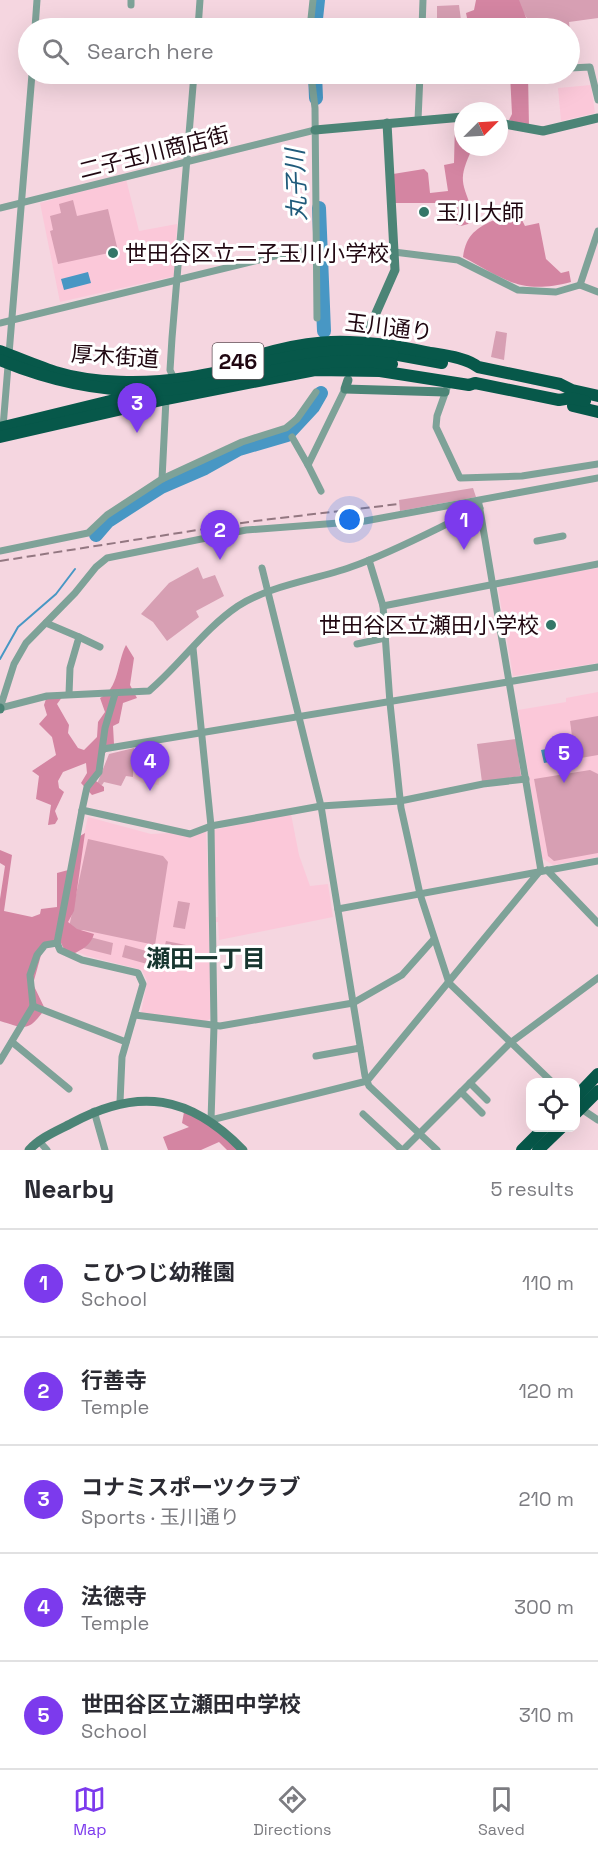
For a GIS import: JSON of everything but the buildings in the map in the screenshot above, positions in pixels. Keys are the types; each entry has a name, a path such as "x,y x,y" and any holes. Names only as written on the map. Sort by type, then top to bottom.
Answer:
{"highway":[{"name":"玉川通り","path":"1,431 177,385 274,348 332,340 381,342 473,363 478,368 560,384 572,390 598,396"},
{"name":"厚木街道","path":"0,351 58,373 139,382 186,378 309,352 356,350 470,379 475,383"},
{"name":"厚木街道","path":"0,360 55,380 108,390 143,391 202,385 300,364 331,360 392,359 470,369 478,368"},
{"name":"玉川通り","path":"1,431 331,369 380,371 448,387 475,383 559,400 571,398 598,404"},
{"name":"246","path":"560,384 573,382 598,387"},
{"name":"246","path":"559,400 598,412"},
{"path":"580,1101 598,1074"},
{"path":"580,1104 598,1091"},
{"path":"522,1150 540,1132"},
{"path":"538,1150 557,1132"}],"street":[{"path":"36,18 37,0"},
{"path":"199,18 200,0"},
{"path":"311,18 313,0"},
{"path":"422,18 423,0"},
{"path":"580,68 590,67 598,100"},
{"path":"1,431 31,84"},
{"path":"177,385 170,370 193,84"},
{"path":"312,84 319,130 317,318"},
{"path":"418,120 420,84"},
{"path":"319,130 454,118"},
{"path":"508,125 543,131 598,118"},
{"path":"369,329 395,274 387,123"},
{"name":"二子玉川商店街","path":"0,208 319,130"},
{"path":"580,285 598,231"},
{"path":"0,322 316,246"},
{"path":"394,252 458,260 518,290 556,292 580,285 598,292"},
{"path":"308,465 347,385 448,387 436,416 436,427 460,478 522,476 598,464"},
{"path":"0,551 88,533 107,515 162,479 242,441 286,428 297,419 315,392"},
{"path":"162,479 166,399"},
{"path":"292,437 321,491"},
{"path":"522,476 523,492"},
{"path":"0,708 14,664 26,643 107,558 246,530 353,523 479,504 523,492 598,478"},
{"path":"0,708 47,696 149,691 226,616 241,605 269,592 369,560 450,525 479,504"},
{"path":"479,504 542,871 598,923"},
{"path":"537,541 563,536"},
{"path":"369,560 383,606 400,801 420,894 449,983 547,1078"},
{"path":"383,606 598,564"},
{"path":"262,568 321,806 367,1081 369,1086 437,1150"},
{"path":"46,623 100,647"},
{"path":"69,694 70,668 79,637"},
{"path":"357,644 385,638"},
{"path":"193,648 211,825 214,1026 211,1120"},
{"path":"103,749 598,667"},
{"path":"115,694 99,772 87,787 57,943 60,950 82,960 138,973 143,984 122,1057 120,1102"},
{"path":"82,810 190,834 211,825 321,806 400,801 483,784 526,778"},
{"path":"338,909 598,861"},
{"path":"211,1120 367,1081 542,871"},
{"path":"135,1015 214,1026 353,1003 402,975 434,939"},
{"path":"0,1061 33,1006 30,975 40,949 57,943"},
{"path":"363,1114 402,1150 510,1043 598,978"},
{"path":"33,1006 126,1042"},
{"path":"12,1042 69,1089"},
{"path":"316,1056 360,1048"},
{"path":"470,1083 487,1100"},
{"path":"461,1092 482,1113"},
{"path":"29,1150 39,1141 94,1111 120,1102 147,1101 178,1106 211,1120 243,1150"},
{"path":"580,1108 598,1120"},
{"path":"94,1111 105,1150"},
{"path":"39,1141 47,1150"}],"shaded area":[{"path":"476,0 519,0 526,18 467,18 466,13 474,10"},
{"path":"516,0 598,0 598,18 580,20 580,18 527,18"},
{"path":"459,5 461,18 437,18 437,6"},
{"path":"510,84 528,84 529,127 509,120 512,114"},
{"path":"591,85 595,113 561,121 558,88"},
{"path":"454,156 469,156 463,174 464,188 474,215 468,224 461,226 450,222 448,203 394,203 393,174 424,169 428,173 430,193 448,191 444,165 454,163"},
{"name":"世田谷区立二子玉川小学校","path":"126,179 139,231 177,224 175,276 60,302 40,203"},
{"path":"73,200 77,216 108,209 118,251 58,264 50,231 53,230 50,216 61,213 59,204"},
{"path":"514,216 520,216 525,226 539,223 546,259 561,273 569,271 571,282 554,286 526,286 503,278 463,257 464,249 473,233 496,219 512,222"},
{"path":"496,331 507,333 504,360 491,357"},
{"path":"473,488 476,497 400,511 399,500"},
{"path":"198,567 203,579 215,575 224,596 196,611 199,617 167,641 153,622 141,614 169,583"},
{"name":"世田谷区立瀬田小学校","path":"598,568 598,663 513,676 498,588 501,583"},
{"path":"126,645 134,658 130,685 137,698 123,703 119,723 113,726 114,744 105,753 96,781 104,787 104,791 92,795 81,783 87,773 86,763 63,772 58,781 59,788 64,792 55,811 58,819 55,824 48,825 51,805 36,799 39,776 32,771 56,755 52,737 39,724 47,715 44,705 46,699 63,696 57,704 69,725 68,733 78,748 84,750 97,737 98,722 105,712 100,698 106,694 114,682"},
{"path":"598,692 598,857 553,865 542,858 518,710 566,702 566,698"},
{"path":"598,716 598,755 575,759 570,721"},
{"path":"516,739 521,776 482,782 477,744"},
{"path":"158,744 159,785 143,783 133,778 134,748"},
{"path":"134,748 133,777 126,776 121,786 104,782 102,785 97,784 109,754"},
{"path":"590,770 598,774 598,853 554,861 548,856 534,779"},
{"path":"291,814 299,855 310,886 328,884 333,917 219,940 218,922 210,923 210,1019 204,1022 141,1013 147,981 142,970 87,956 61,945 60,935 88,817 151,834 206,831 210,918 218,917 213,830"},
{"path":"85,833 74,911 68,922 77,929 94,934 93,938 86,946 73,954 64,949 61,943 50,942 41,955 33,984 45,1009 34,1022 26,1027 0,1021 0,899 5,866 0,863 0,850 12,855 4,911 32,917 40,914 41,909 57,907 57,873 72,869 80,836"},
{"path":"88,839 163,856 168,862 155,945 83,930 72,931 69,927"},
{"path":"178,901 190,903 185,929 173,927"},
{"path":"82,935 113,943 111,955 79,947"},
{"path":"166,941 191,946 189,958 163,953"},
{"path":"125,945 150,952 147,964 122,957"},
{"path":"184,1112 213,1128 239,1150 227,1150 219,1142 201,1150 168,1150 163,1137 189,1127 182,1123"}],"water":[{"path":"88,272 91,283 64,290 61,279"},
{"path":"568,745 570,758 544,763 541,750"}],"waterway":[{"name":"丸子川","path":"316,18 318,0"},
{"name":"丸子川","path":"315,84 316,98"},
{"name":"丸子川","path":"319,208 324,331"},
{"path":"96,535 108,521 161,487 205,468 239,449 287,435 313,407 321,393"},
{"name":"丸子川","path":"0,659 18,627 56,594 75,569"}],"railway":[{"path":"0,561 255,521 399,504"}],"place":[{"name":"玉川大師","path":"424,212"},
{"name":"世田谷区立二子玉川小学校","path":"113,253"},
{"name":"コナミスポーツクラブ","path":"137,433"},
{"name":"こひつじ幼稚園","path":"464,550"},
{"name":"行善寺","path":"220,560"},
{"name":"世田谷区立瀬田小学校","path":"551,625"},
{"name":"世田谷区立瀬田中学校","path":"564,783"},
{"name":"法徳寺","path":"150,791"}],"district":[{"name":"瀬田一丁目","path":"206,958"}]}
